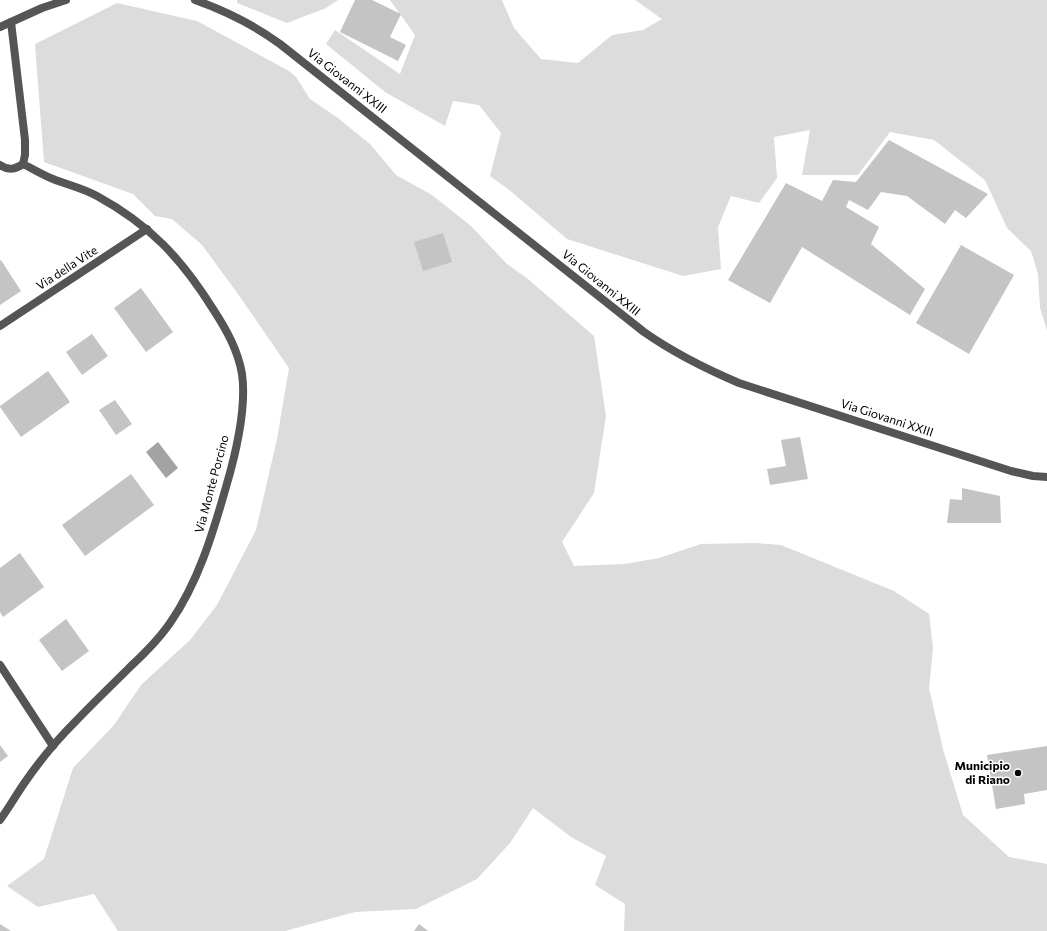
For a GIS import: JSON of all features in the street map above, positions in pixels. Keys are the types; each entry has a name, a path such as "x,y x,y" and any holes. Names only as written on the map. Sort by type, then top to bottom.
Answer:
{"street":[{"path":"0,26 42,8 66,0"},
{"name":"Via Giovanni XXIII","path":"195,0 222,10 247,23 280,44 644,332 677,353 739,383 1011,471 1033,476 1047,477"},
{"path":"0,165 8,169 16,168 23,164 24,155 25,140 11,22"},
{"name":"Via Monte Porcino","path":"0,820 23,784 53,746 154,643 171,622 191,586 207,548 223,499 237,445 242,409 243,386 239,362 224,326 195,281 174,256 147,229 113,205 94,194 51,178 23,164"},
{"name":"Via della Vite","path":"0,326 147,229"},
{"path":"0,665 53,746"}],"shaded area":[{"path":"237,0 338,0 326,8 287,23 237,3"},
{"path":"390,0 502,0 514,28 541,59 578,63 612,35 643,30 662,19 635,0 1047,0 1047,330 1040,308 1038,274 1031,251 1007,228 985,180 934,140 890,132 858,175 802,175 810,130 774,137 777,178 759,203 731,196 718,227 721,269 683,276 567,239 508,189 490,176 501,133 479,105 453,101 445,126 385,92 326,44 335,30 400,74 415,35"},
{"path":"117,3 197,21 289,71 296,77 310,99 338,118 371,145 396,175 432,195 471,226 507,264 528,279 594,336 606,416 594,493 562,542 574,566 624,564 659,558 701,544 756,543 781,545 894,591 929,614 933,648 929,688 943,749 963,815 1009,857 1047,864 1047,931 624,931 625,904 595,885 606,856 571,837 533,808 510,843 477,879 416,909 355,912 285,931 118,931 94,894 38,907 7,886 44,859 73,768 114,725 141,685 190,640 217,605 256,530 277,439 289,368 202,245 172,219 155,216 133,194 44,162 35,44"},
{"path":"158,442 178,468 166,478 146,452"}],"building":[{"path":"355,0 372,0 401,14 390,37 406,45 398,61 340,32"},
{"path":"889,140 988,194 966,218 955,210 945,224 907,196 881,192 868,210 849,200 846,207 879,227 871,244 925,289 910,315 802,247 770,303 728,280 786,183 822,201 833,180 856,182"},
{"path":"443,233 452,262 423,271 414,242"},
{"path":"961,245 1014,275 969,354 916,323"},
{"path":"1,260 21,291 0,305 0,261"},
{"path":"141,288 173,332 146,352 114,308"},
{"path":"92,334 108,356 82,375 66,352"},
{"path":"48,371 70,402 21,437 0,406"},
{"path":"115,400 132,424 116,435 99,410"},
{"path":"800,437 808,479 770,485 767,469 786,466 781,440"},
{"path":"131,474 154,505 85,556 62,525"},
{"path":"962,488 1000,496 1001,523 947,523 950,499 962,500"},
{"path":"20,553 44,587 3,617 0,612 0,568"},
{"path":"66,619 89,651 62,671 39,640"},
{"path":"0,745 8,756 0,762"},
{"name":"Municipio di Riano","path":"1047,746 1047,790 1024,794 1025,804 996,809 987,755"},
{"path":"0,924 11,931 0,931"},
{"path":"419,924 428,931 414,931"}],"place":[{"name":"Municipio di Riano","path":"1018,773"}]}
